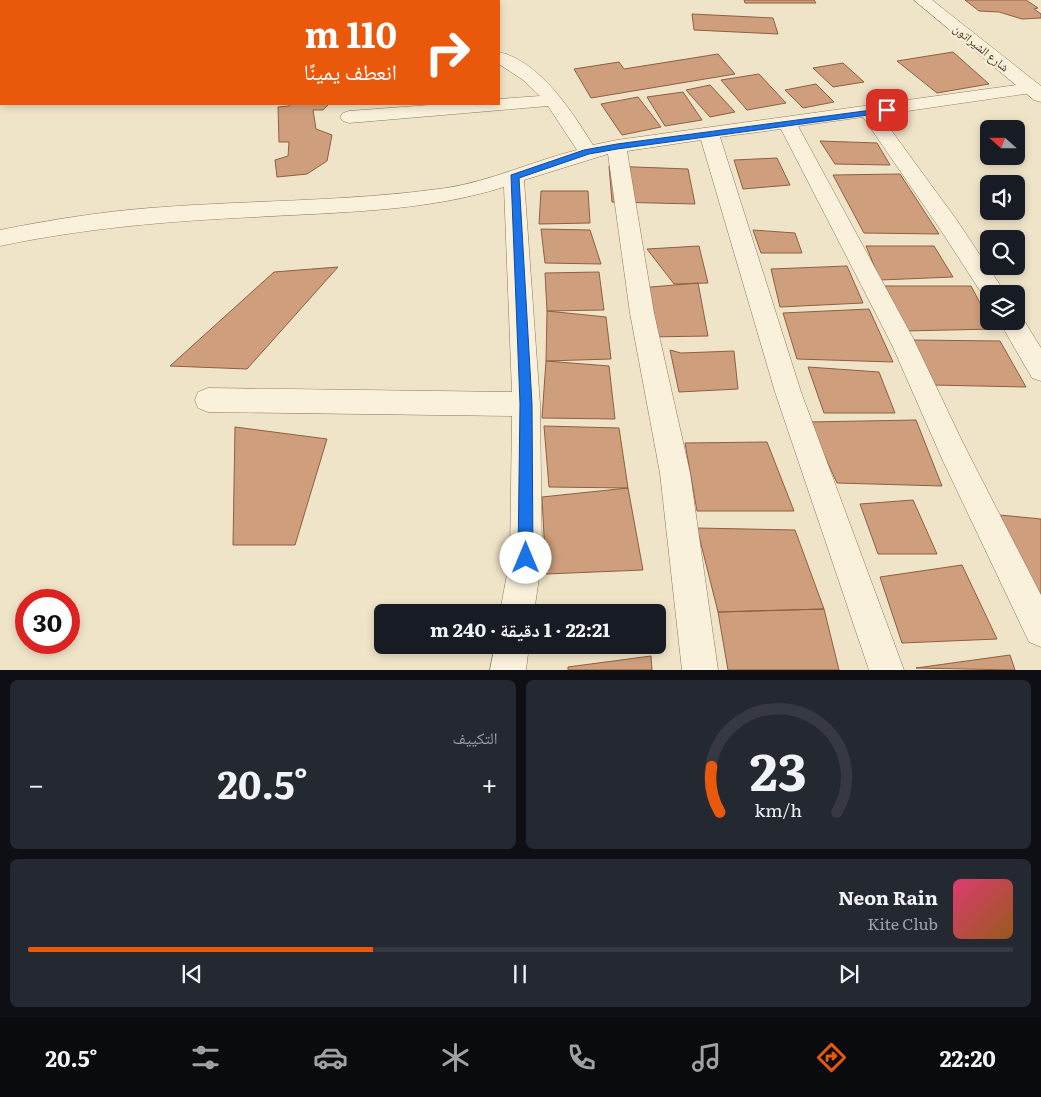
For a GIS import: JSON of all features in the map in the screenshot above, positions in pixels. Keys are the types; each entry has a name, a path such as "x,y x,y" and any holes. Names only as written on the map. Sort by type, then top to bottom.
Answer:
{"street":[{"name":"شارع الشيراتون","path":"922,0 1036,92"},
{"path":"500,58 523,70 554,100 588,152"},
{"path":"0,238 43,228 122,218 405,200 467,190 514,177 588,152 617,146 1036,92"},
{"path":"500,104 554,100"},
{"path":"349,117 494,105"},
{"path":"869,113 948,224 988,285"},
{"path":"788,124 904,346 953,452 1041,630"},
{"path":"709,134 788,392 887,670"},
{"path":"617,146 642,313 674,473 700,670"},
{"path":"514,177 526,404 526,558 518,604"},
{"path":"1016,330 1041,370"},
{"path":"208,400 526,404"},
{"path":"508,670 511,654"}],"building":[{"path":"744,0 814,0 816,3 745,3"},
{"path":"965,0 1026,0 1038,8 1034,9 1041,14 1041,18 1022,19 999,12 979,11"},
{"path":"692,14 773,18 778,34 694,30"},
{"path":"953,52 989,84 937,93 897,61"},
{"path":"718,54 735,74 591,98 574,69 619,62 624,69"},
{"path":"843,63 864,82 833,87 813,68"},
{"path":"759,74 786,103 747,110 721,80"},
{"path":"816,84 834,102 803,108 785,90"},
{"path":"710,85 735,112 710,117 686,90"},
{"path":"683,92 702,120 665,126 647,97"},
{"path":"638,97 661,127 622,135 601,104"},
{"path":"328,105 323,110 313,110 316,129 332,135 327,161 307,174 277,177 275,160 288,156 289,142 279,142 278,107"},
{"path":"820,141 877,143 890,165 835,164"},
{"path":"777,158 790,185 743,189 734,160"},
{"path":"609,166 688,169 695,204 612,202"},
{"path":"900,174 939,234 864,233 833,175"},
{"path":"541,191 588,191 590,223 539,224"},
{"path":"541,229 590,230 601,264 545,263"},
{"path":"753,230 795,233 802,253 761,253"},
{"path":"699,246 708,283 674,284 647,249"},
{"path":"866,246 934,246 953,277 880,280"},
{"path":"847,266 863,303 780,307 771,269"},
{"path":"338,267 247,369 170,366 274,272"},
{"path":"599,272 604,310 547,311 545,273"},
{"path":"698,283 708,336 647,337 639,288"},
{"path":"883,286 971,286 980,303 980,329 904,331"},
{"path":"869,309 893,362 797,359 783,313"},
{"path":"547,311 606,317 611,359 546,361"},
{"path":"911,340 1000,341 1026,387 931,385"},
{"path":"670,350 681,353 734,351 738,389 679,392"},
{"path":"546,361 609,366 615,419 542,418"},
{"path":"808,367 879,372 895,413 824,413"},
{"path":"916,420 942,486 837,483 809,422"},
{"path":"544,426 619,428 628,488 549,487"},
{"path":"235,427 327,439 295,545 233,545"},
{"path":"767,442 794,511 697,511 685,443"},
{"path":"628,488 643,570 546,574 542,497"},
{"path":"913,500 937,554 878,554 860,504"},
{"path":"1000,515 1041,519 1041,603"},
{"path":"697,528 795,530 824,609 718,612"},
{"path":"962,565 997,639 902,643 880,577"},
{"path":"824,609 839,670 728,670 718,612"},
{"path":"1010,655 1015,670 916,668"},
{"path":"651,656 652,670 568,670 568,667"}],"route":[{"path":"526,558 526,404 514,177 588,152 617,146 887,110"}]}
